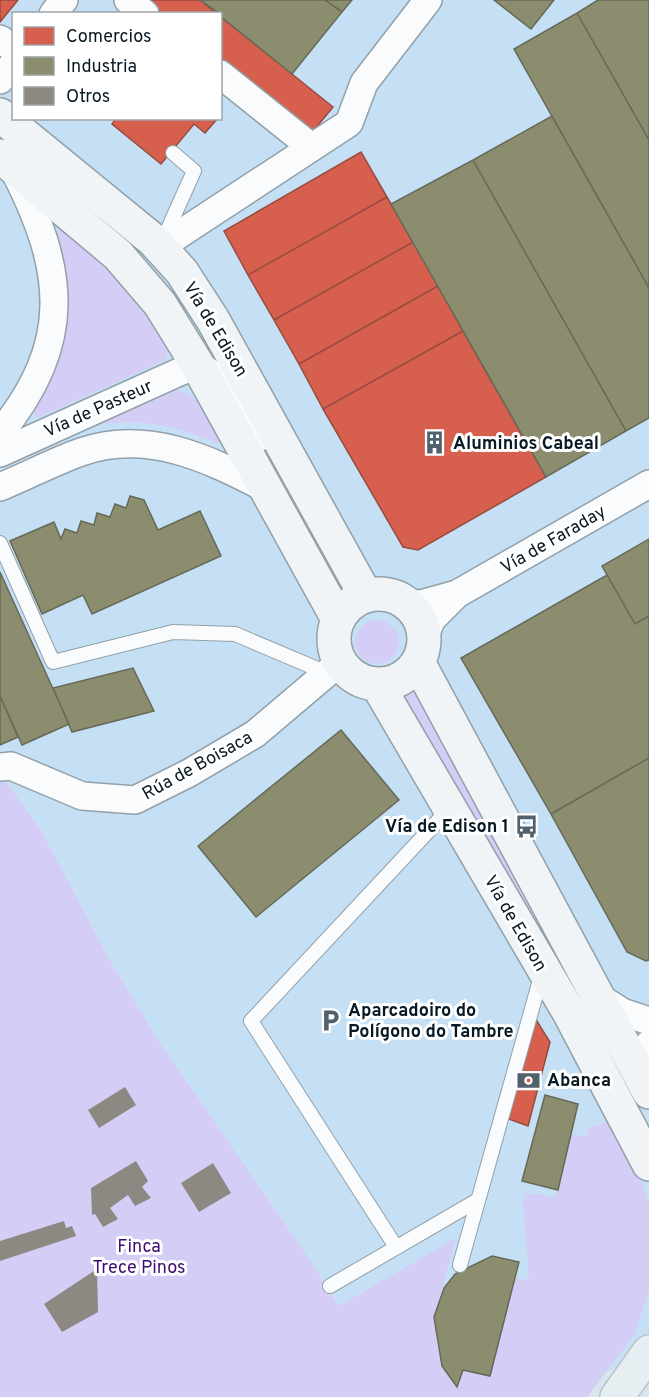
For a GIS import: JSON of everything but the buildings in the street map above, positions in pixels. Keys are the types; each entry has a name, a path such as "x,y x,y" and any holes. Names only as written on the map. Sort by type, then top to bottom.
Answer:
{"main road":[{"name":"Vía de Edison","path":"0,115 160,247 182,272 208,310 366,596"},
{"name":"Vía de Edison","path":"6,161 118,255 160,304 197,364 339,619"},
{"path":"380,594 405,603 421,624 421,650 400,679 377,684 362,681 333,667 334,641 339,619 355,601 366,596 380,594"},
{"name":"Vía de Edison","path":"421,650 649,1091"},
{"name":"Vía de Edison","path":"377,684 570,1014 649,1164"},
{"path":"617,1397 649,1352"}],"street":[{"path":"55,12 64,0"},
{"path":"128,0 143,12"},
{"path":"160,247 310,146 349,123 364,83 428,0"},
{"path":"0,80 12,65"},
{"path":"222,76 310,146"},
{"name":"Vía de Pasteur","path":"0,433 30,393 41,368 53,320 54,288 45,240 35,212 6,161"},
{"path":"197,364 216,375 242,406 320,539 349,562"},
{"name":"Vía de Pasteur","path":"0,453 197,364"},
{"name":"Vía de Pasteur","path":"0,487 82,451 125,443 156,444 191,453 265,488"},
{"name":"Vía de Faraday","path":"405,603 421,604 457,594 649,484"},
{"name":"Vía de Faraday","path":"421,650 432,619 457,594"},
{"name":"Rúa de Boisaca","path":"0,767 11,766 82,796 135,800 189,773 255,734 333,667"},
{"path":"600,998 622,1012 649,1021"},
{"path":"649,1044 646,1053 649,1091"}],"lane":[{"path":"160,247 194,171 173,153"},
{"path":"0,543 53,662 172,632 235,634 333,667"},
{"path":"396,1247 251,1021 449,809"},
{"path":"460,1265 543,969"},
{"path":"330,1286 478,1200"}],"shaded area":[{"path":"0,0 649,0 649,1350 560,1397 397,1397 310,1260 158,1040 109,959 41,830 0,773"}],"green space":[{"path":"59,228 76,239 107,266 170,344 166,360 36,418 31,408 66,294 63,262 56,231"},
{"path":"176,391 185,393 199,402 223,439 217,444 186,432 146,423 99,424"},
{"path":"377,620 393,626 399,642 393,658 377,664 361,658 355,642 361,626"},
{"path":"415,688 573,975 563,979 403,695"},
{"name":"Finca Trece Pinos","path":"0,773 41,830 109,959 158,1040 310,1260 339,1306 456,1238 440,1296 436,1332 438,1349 445,1368 457,1387 463,1370 490,1376 516,1277 529,1281 523,1203 526,1193 556,1197 571,1134 586,1137 589,1128 609,1121 637,1169 649,1204 649,1289 635,1334 587,1397 0,1397"}],"place":[{"name":"Aluminios Cabeal","path":"435,443"},
{"name":"Vía de Edison 1","path":"527,826"},
{"name":"Aparcadoiro do Polígono do Tambre","path":"330,1020"},
{"name":"Abanca","path":"529,1080"}]}
